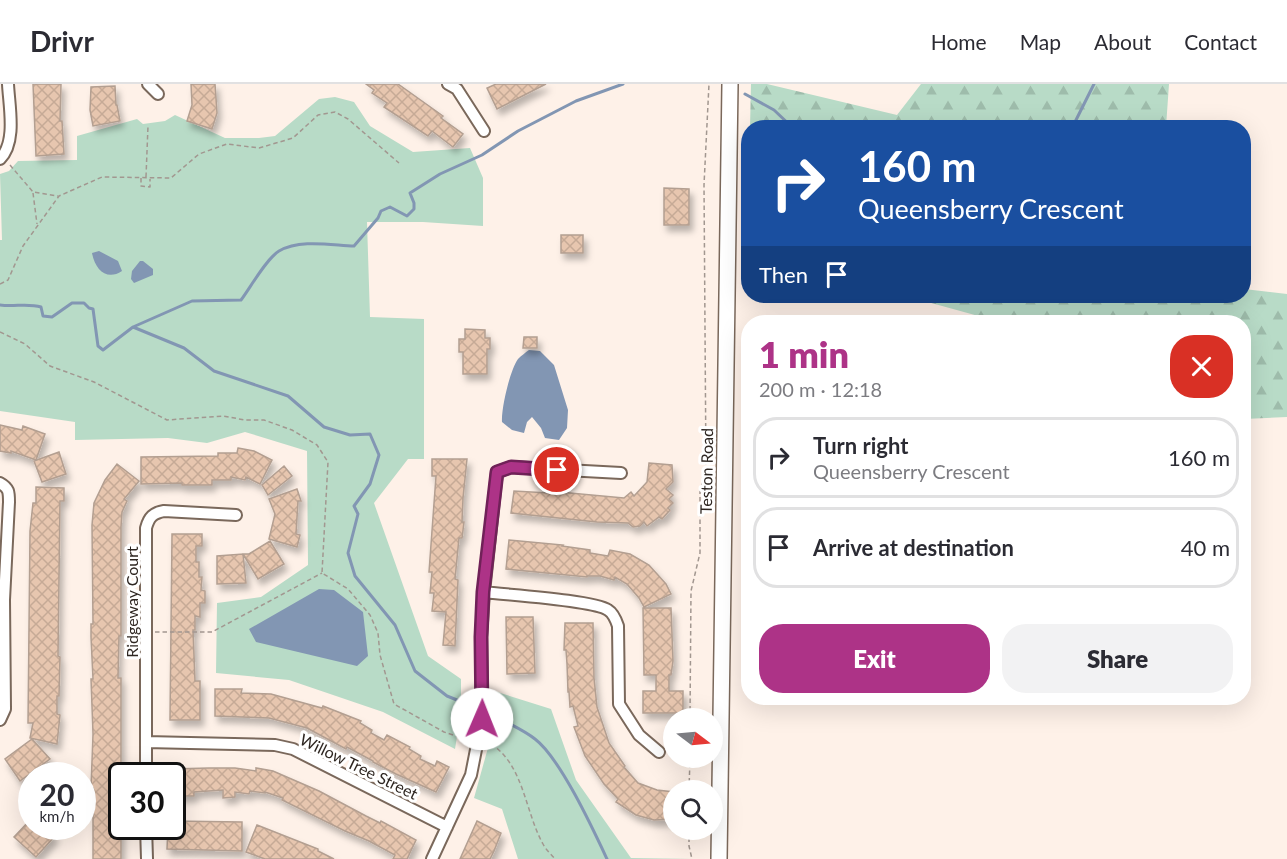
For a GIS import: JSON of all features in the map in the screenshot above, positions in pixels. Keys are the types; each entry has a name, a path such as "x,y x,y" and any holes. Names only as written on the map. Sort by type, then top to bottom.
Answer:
{"main road":[{"name":"Teston Road","path":"719,859 730,84"}],"street":[{"path":"5,162 9,135 8,84"},
{"path":"148,84 158,94"},
{"path":"456,86 484,131"},
{"path":"432,859 471,775 482,719 483,592 497,472 511,467 621,472"},
{"path":"0,483 6,486 9,492 4,600 5,709 0,720"},
{"name":"Ridgeway Court","path":"146,762 145,632 148,519 155,513 164,511 236,515"},
{"path":"483,592 591,604 608,610 614,616 618,626 619,705 639,735 659,752"},
{"name":"Willow Tree Street","path":"146,742 275,745 293,749 447,827"},
{"path":"146,840 147,859"}],"path":[{"path":"690,708 692,591 700,553 700,491 706,472 704,185 709,84"},
{"path":"0,284 8,280 23,246 59,196 102,177 171,178 199,154 227,144 259,148 293,138 318,115 335,112 348,119 399,163"},
{"path":"146,178 148,126"},
{"path":"5,162 33,192 38,226"},
{"path":"141,178 141,186 150,187 150,178"},
{"path":"33,192 59,196"},
{"path":"0,332 24,344 50,366 94,382 167,420 223,416 245,420 264,420 292,429 317,444 328,462 322,573"},
{"path":"145,632 212,632 322,573"},
{"path":"322,573 348,589 370,615 378,633 380,655 394,704 444,732 465,739"},
{"path":"491,744 501,750 516,774 543,845 555,859"},
{"path":"688,840 692,859"}],"green space":[{"path":"751,84 767,84 897,115 921,84 1169,84 1166,120 750,120"},
{"path":"335,97 354,102 370,126 413,152 470,148 483,178 483,226 423,222 367,222 370,317 424,319 424,459 408,459 374,503 428,656 461,679 461,712 455,749 383,712 289,680 216,673 217,603 261,597 308,565 307,451 245,432 207,443 168,438 75,440 75,422 0,411 0,240 2,240 0,174 9,171 18,161 77,160 77,136 137,119 143,124 165,121 175,115 225,138 275,136 319,99"},
{"path":"1251,290 1287,294 1287,417 1251,419 1251,315 975,315 931,303 1251,303"},
{"path":"494,691 551,709 576,780 631,858 694,859 518,859 502,809 474,798 491,737"}],"water":[{"path":"99,251 118,261 122,271 111,275 102,272 92,253"},
{"path":"140,261 153,269 153,275 134,283 131,279 132,271"},
{"path":"529,350 540,351 554,365 568,410 567,428 559,440 545,438 541,428 532,417 527,422 524,433 512,430 502,422 512,372 518,359"},
{"path":"319,589 334,590 363,612 368,656 357,666 256,642 249,629"}],"building":[{"path":"33,84 61,84 60,121 62,121 64,154 36,156"},
{"path":"191,84 215,84 217,113 212,129 187,121 192,105"},
{"path":"366,84 398,84 443,116 441,118 463,134 453,147 432,131 428,136 384,107 387,103 372,93 374,90"},
{"path":"496,84 546,84 497,109 487,88"},
{"path":"115,86 120,121 93,126 90,110 91,87"},
{"path":"664,188 689,189 689,225 664,225"},
{"path":"561,235 583,235 583,253 561,253"},
{"path":"465,329 485,330 485,338 490,338 490,349 487,349 487,374 463,374 463,352 459,352 459,339 465,339"},
{"path":"524,337 537,337 537,348 523,348"},
{"path":"0,425 22,430 23,426 45,434 36,460 11,451 11,453 0,451"},
{"path":"238,448 254,451 272,460 260,484 246,477 245,480 231,477 231,480 212,480 212,485 141,484 141,457 218,456 218,453 237,453"},
{"path":"59,452 66,474 42,482 34,461"},
{"path":"432,459 467,459 463,498 462,522 464,522 462,538 459,538 455,579 458,580 455,646 443,645 446,612 432,611 434,593 430,593 432,572 429,572 436,476 432,476"},
{"path":"649,463 672,465 673,482 666,489 673,495 669,499 673,503 662,519 659,517 647,526 644,522 640,526 633,527 628,523 511,513 514,491 549,493 549,491 624,498 631,492 634,496 647,482"},
{"path":"117,464 139,481 124,499 127,501 122,512 121,636 119,636 118,678 121,678 121,762 108,762 108,840 121,840 121,859 93,859 93,840 96,840 96,762 92,762 92,525 94,503 105,480"},
{"path":"284,466 292,476 268,495 262,485"},
{"path":"36,487 64,488 64,501 60,501 58,656 60,657 57,714 60,715 57,744 30,738 33,723 28,723 30,531 33,503 36,503"},
{"path":"297,489 301,501 298,501 296,534 300,535 297,547 269,539 275,514 269,499"},
{"path":"172,534 202,534 202,546 196,546 196,562 199,562 199,577 202,577 201,590 205,591 205,603 200,603 200,617 195,616 195,630 193,630 195,681 200,681 200,720 170,720"},
{"path":"509,540 563,545 608,556 610,550 630,554 649,565 666,584 671,594 644,607 627,584 615,577 614,580 600,576 587,577 506,569"},
{"path":"270,541 284,564 258,579 243,554 249,554"},
{"path":"243,554 246,583 217,584 217,556"},
{"path":"643,608 671,608 673,661 671,675 669,675 669,691 683,691 683,708 663,708 663,713 643,713 643,691 656,691 656,675 644,675"},
{"path":"506,617 533,617 535,673 507,674"},
{"path":"565,623 593,623 597,707 609,743 624,767 638,783 663,791 663,820 654,820 636,815 616,802 618,799 604,784 585,756 574,727 578,726 573,706 570,707 566,650 564,650"},
{"path":"215,689 242,689 241,693 271,694 322,708 323,706 361,721 360,723 372,730 371,733 384,740 387,735 410,747 409,749 421,756 420,759 435,766 437,761 449,767 436,792 307,728 269,718 215,716"},
{"path":"32,739 50,759 46,762 18,762 18,778 5,759"},
{"path":"235,768 256,771 256,768 273,771 319,791 416,840 407,859 393,859 395,855 369,841 282,800 283,798 265,792 250,791 249,794 235,792 235,797 223,798 223,790 194,792 194,796 186,796 186,769"},
{"path":"186,821 242,822 242,851 167,849 167,840 186,840"},
{"path":"477,821 501,833 494,851 490,859 460,859"},
{"path":"257,825 318,849 334,859 265,859 246,852"},
{"path":"18,833 18,840 51,840 36,857 14,837"}],"waterway":[{"path":"0,305 41,307 43,316 52,317 72,303 84,303 93,309 98,346 103,350 133,327 192,301 241,300 269,260 287,247 315,244 354,246 378,218 381,211 390,207 407,216 414,209 410,193 440,174 482,155 518,131 576,101 623,84"},
{"path":"1076,120 1094,84"},
{"path":"745,94 774,110 785,120"},
{"path":"133,327 184,348 214,371 288,396 324,427 350,435 370,434 379,455 370,484 354,506 358,514 348,553 355,576 395,625 415,671 447,696 462,702"},
{"path":"499,718 522,730 545,748 565,777 607,859"}],"route":[{"path":"482,719 483,592 497,472 511,467 557,470"}]}
